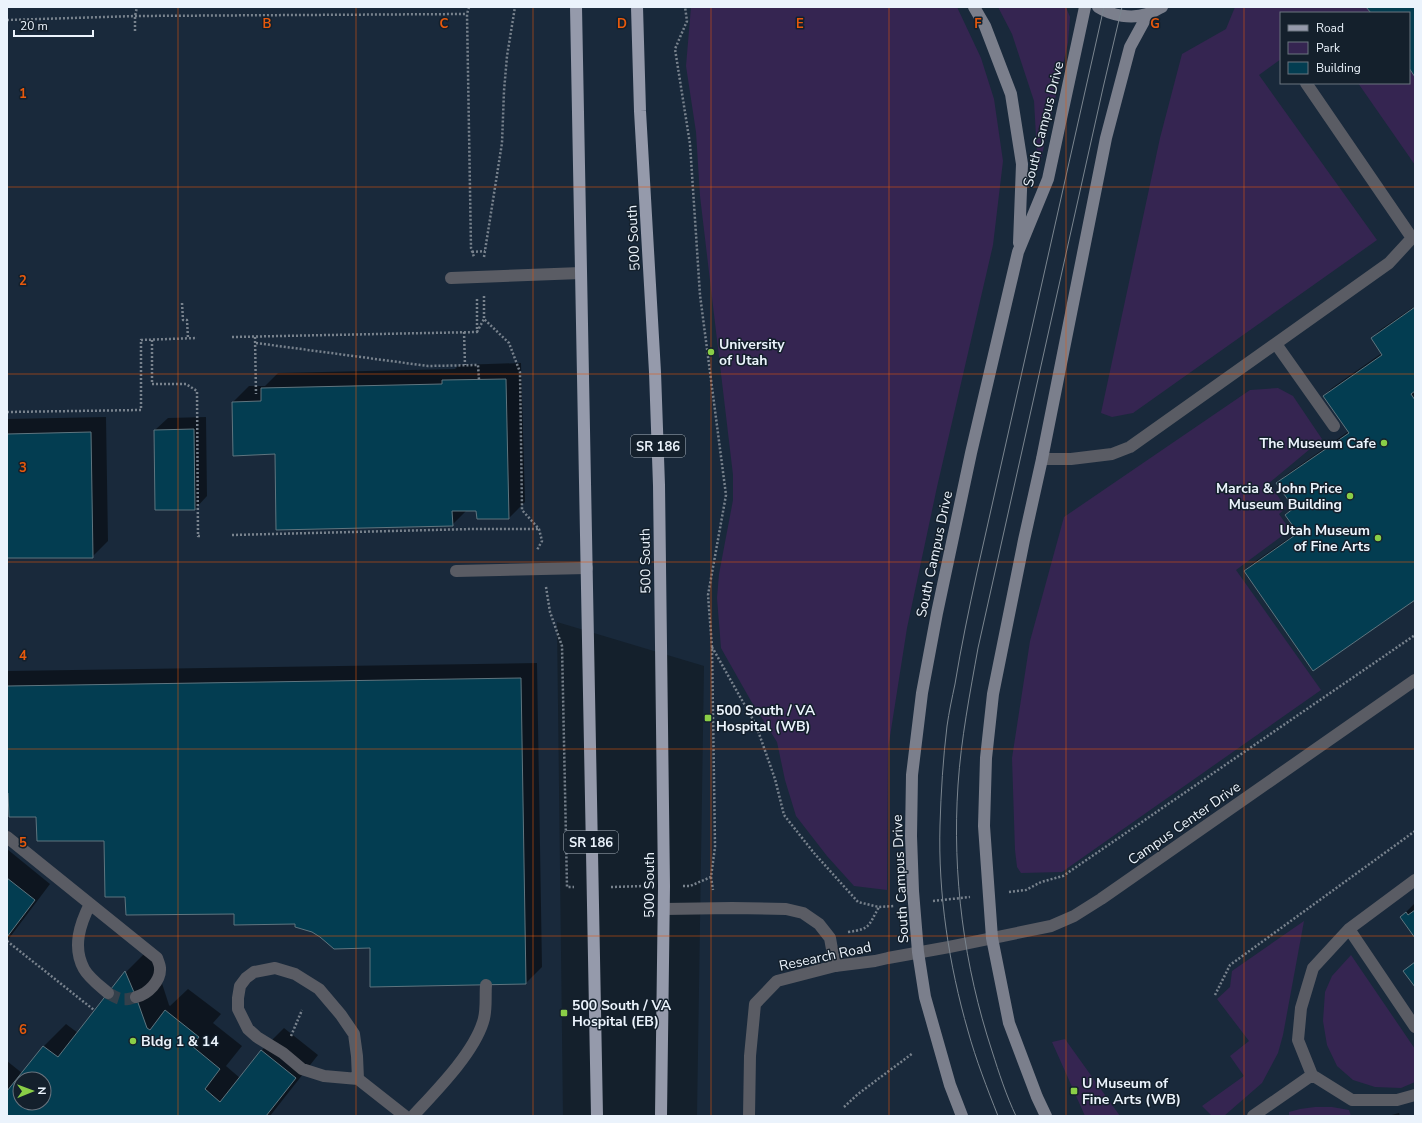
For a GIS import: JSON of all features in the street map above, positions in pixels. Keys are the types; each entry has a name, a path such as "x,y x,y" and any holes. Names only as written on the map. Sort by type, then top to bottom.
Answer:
{"main road":[{"name":"SR 186","path":"576,7 597,1116"},
{"name":"500 South","path":"637,7 640,111 652,319 659,485 664,886 661,1116"}],"street":[{"path":"974,7 985,26 1010,94 1022,164 1018,252"},
{"name":"South Campus Drive","path":"962,1116 950,1085 925,996 918,952 911,836 912,775 922,692 971,453 1018,252 1048,179 1085,7"},
{"path":"1098,7 1103,11 1120,15 1134,16 1148,14 1162,7"},
{"path":"1046,1116 1009,1023 992,938 984,826 986,758 993,694 1042,459 1106,138 1130,46 1148,14"},
{"path":"1042,459 1071,459 1112,454 1130,447 1389,263 1412,238 1307,84"},
{"path":"451,278 581,273"},
{"path":"1276,344 1334,426"},
{"path":"456,571 587,568"},
{"name":"Campus Center Drive","path":"949,947 1050,926 1074,916 1101,899 1415,680"},
{"path":"7,837 157,958 160,969 157,982 142,996 136,997"},
{"path":"1415,880 1349,929 1312,968 1301,1008 1298,1040 1312,1075 1352,1100 1397,1100 1415,1095"},
{"path":"90,904 81,922 78,952 84,969 94,981 108,993"},
{"path":"664,909 786,909 803,913 818,924 830,938 835,966"},
{"path":"1349,929 1415,1027"},
{"name":"Research Road","path":"749,1116 750,1056 755,1004 777,981 835,966 875,961 949,947"},
{"path":"358,1079 354,1034 341,1015 319,989 295,974 275,968 254,972 246,978 240,986 238,1009 248,1029 283,1053 302,1069 324,1076 358,1079 405,1116"},
{"path":"413,1116 468,1052 478,1035 484,1021 486,985"},
{"path":"1254,1116 1312,1075"}],"path":[{"path":"135,31 135,16 137,7"},
{"path":"469,7 467,14 471,248 476,261"},
{"path":"483,261 502,144 507,56 515,7"},
{"path":"545,585 550,612 562,646 567,887 690,886 711,877 715,846 712,646 708,595 726,495 700,295 690,144 675,49 687,21 685,7"},
{"path":"7,20 135,16 467,14"},
{"path":"472,252 485,251"},
{"path":"477,298 477,332"},
{"path":"477,332 484,319 484,298"},
{"path":"182,303 183,320 187,320 188,338"},
{"path":"484,319 509,343 520,372 522,510 539,529 542,542 535,553"},
{"path":"464,332 465,365"},
{"path":"232,337 477,332"},
{"path":"255,337 256,394"},
{"path":"7,412 141,410 141,340 197,338"},
{"path":"152,340 152,384 186,384 197,392 198,536 202,536"},
{"path":"256,343 428,366 478,365 479,380"},
{"path":"232,535 471,529 539,529"},
{"path":"712,646 756,725 775,779 784,815 814,853 858,902 879,907 1026,890 1041,882 1063,876 1415,635"},
{"path":"1215,996 1230,965 1415,831"},
{"path":"7,941 94,1010"},
{"path":"288,1041 302,1010"},
{"path":"844,1107 858,1094 913,1053"}],"shaded area":[{"name":"University of Utah","path":"7,7 1415,7 1415,1116 697,1116 704,666 557,622 563,1116 7,1116"}],"green space":[{"path":"691,7 957,7 981,58 994,99 1003,161 993,245 937,487 907,628 888,749 887,890 854,886 827,856 796,816 785,780 777,742 751,701 721,648 717,598 719,574 733,500 733,475 700,196 696,132 686,66"},
{"path":"998,7 1066,7 1070,17 1068,43 1038,172 1034,101 1012,34"},
{"path":"1235,7 1366,7 1370,12 1280,12 1280,60 1259,75 1377,240 1133,413 1112,417 1101,413 1160,138 1182,54 1226,29"},
{"path":"1410,70 1415,77 1415,165 1359,84 1410,84"},
{"path":"1278,388 1293,396 1322,439 1269,483 1286,508 1279,514 1290,530 1236,570 1321,690 1062,872 1021,873 1017,867 1015,850 1012,758 1030,641 1064,517 1250,390"},
{"path":"1304,921 1283,1035 1278,1053 1262,1083 1224,1116 1212,1116 1202,1106 1244,1076 1230,1056 1249,1041 1217,999 1230,987 1232,971"},
{"path":"1351,955 1415,1049 1415,1082 1401,1088 1375,1087 1353,1080 1337,1066 1327,1045 1323,1021 1325,992 1332,976"},
{"path":"1065,1039 1120,1116 1085,1116 1052,1042"},
{"path":"1315,1107 1332,1107 1349,1110 1351,1116 1289,1116 1289,1112"}],"building":[{"path":"1366,7 1415,7 1415,77 1410,70 1410,12 1370,12"},
{"name":"Marcia & John Price Museum Building","path":"1415,307 1415,391 1411,394 1415,400 1415,600 1313,671 1244,571 1298,533 1285,515 1294,508 1276,483 1349,433 1323,396 1382,355 1371,338"},
{"path":"506,379 509,519 477,519 476,511 452,511 453,526 276,530 275,454 233,456 232,402 261,401 261,388 442,384 442,380"},
{"path":"194,429 195,510 155,510 154,430"},
{"path":"91,432 93,558 7,558 7,434"},
{"path":"521,678 526,984 370,987 370,948 334,949 320,937 312,932 295,927 295,924 234,925 234,914 126,915 125,897 105,897 104,841 37,841 36,817 9,817 7,793 7,686"},
{"path":"7,878 35,900 7,937"},
{"path":"1415,910 1415,938 1400,917 1406,912 1408,915"},
{"path":"1415,962 1415,987 1403,971"},
{"name":"Bldg 1 & 14","path":"125,971 147,1028 150,1030 165,1010 199,1037 192,1046 220,1069 205,1089 220,1102 261,1050 296,1078 266,1116 7,1116 7,1091 12,1085 12,1111 52,1111 52,1071 23,1071 43,1046 58,1057"}],"tunnel":[{"path":"108,993 122,999 136,997"}],"tram line":[{"path":"998,1116 978,1063 961,1006 946,929 940,851 944,751 962,642 974,586 1104,7"},
{"path":"1016,1116 1000,1076 982,1019 967,953 962,920 957,853 959,768 966,716 978,648 1122,7"}],"place":[{"name":"University of Utah","path":"711,352"},
{"name":"The Museum Cafe","path":"1384,443"},
{"name":"Marcia & John Price Museum Building","path":"1350,496"},
{"name":"Utah Museum of Fine Arts","path":"1378,538"},
{"name":"500 South / VA Hospital (WB)","path":"708,718"},
{"name":"500 South / VA Hospital (EB)","path":"564,1013"},
{"name":"Bldg 1 & 14","path":"133,1041"},
{"name":"U Museum of Fine Arts (WB)","path":"1074,1091"}]}
